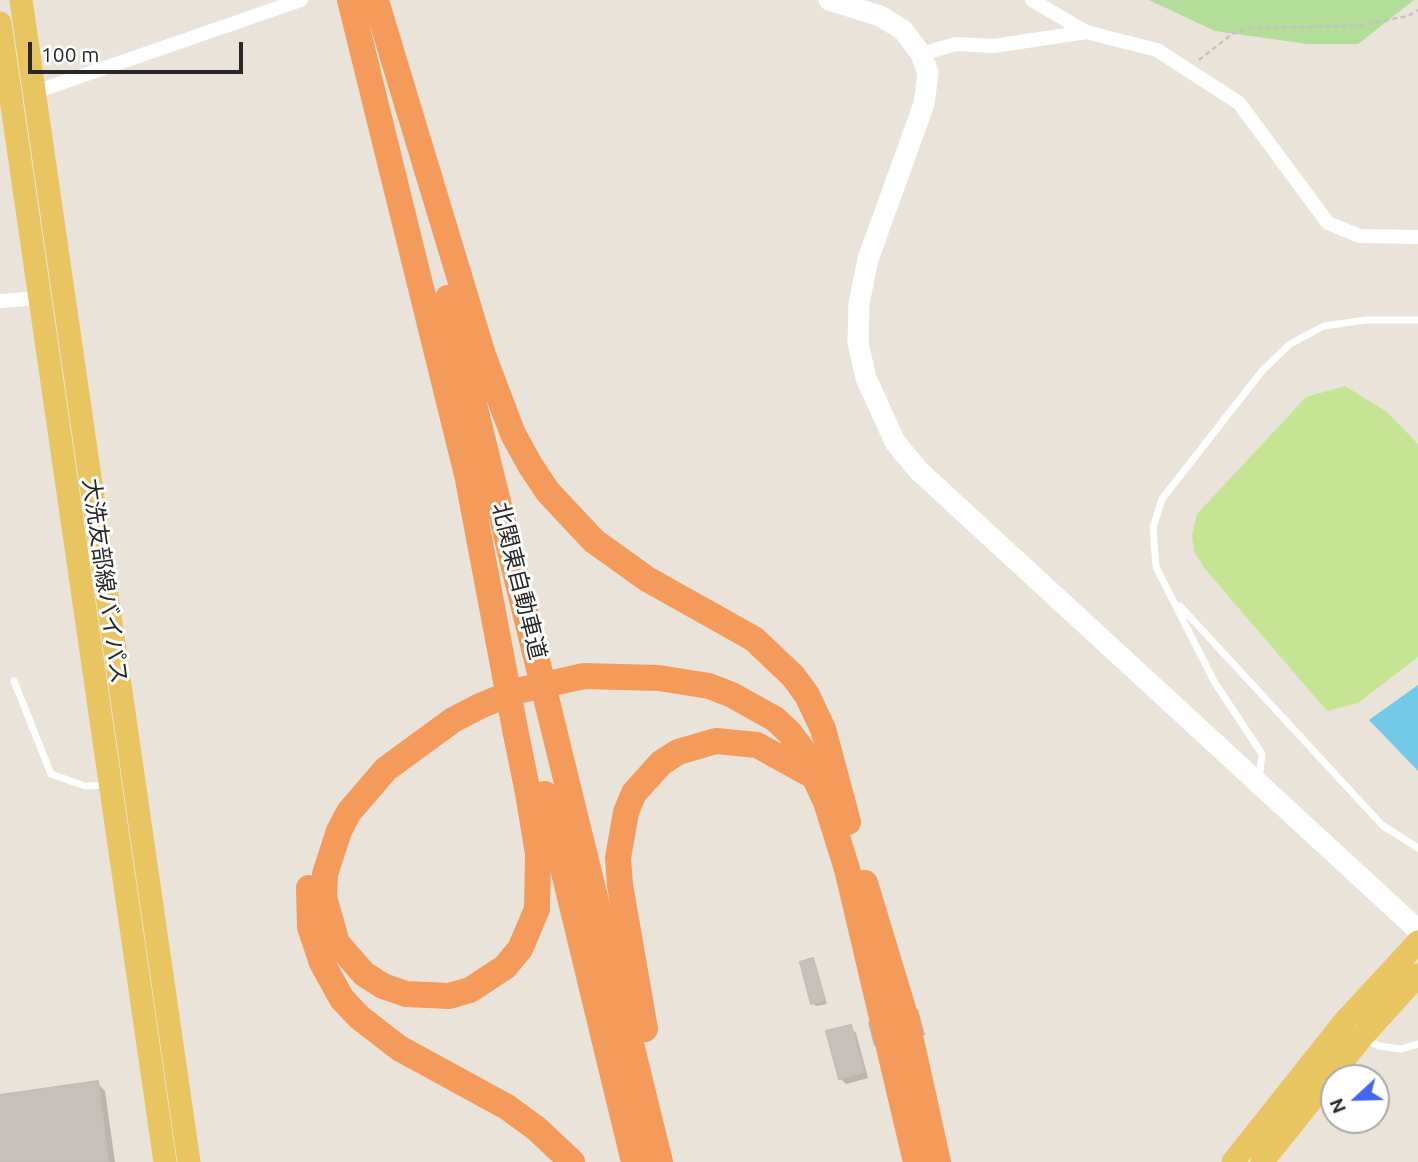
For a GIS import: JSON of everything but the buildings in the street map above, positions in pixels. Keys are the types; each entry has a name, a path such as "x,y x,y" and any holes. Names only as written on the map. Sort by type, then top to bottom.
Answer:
{"highway":[{"name":"北関東自動車道","path":"350,0 634,1162"},
{"name":"北関東自動車道","path":"376,0 660,1162"},
{"path":"376,0 483,355 513,434 530,466 548,492 594,541 647,579 745,634 777,658 807,695 823,729 821,766 826,802 847,869 916,1162"},
{"path":"467,474 536,842 540,882 537,909 520,949 488,980 449,996 406,994 364,974 337,943 324,897 330,852 349,812 386,769 478,699"},
{"path":"572,1162 537,1129 507,1107 399,1048 359,1017 331,983 310,927 311,866 328,822 341,802 380,757 428,719 478,699 517,691 584,663 640,662 716,675 740,684 780,708 821,766 907,1022 938,1162"},
{"path":"674,1162 652,1072 620,885 618,858 626,812 634,793 661,763 678,752 716,741 757,745 821,766"}],"main road":[{"name":"大洗友部線バイパス","path":"21,0 189,1162"},
{"name":"大洗友部線バイパス","path":"0,23 6,104 40,298 165,1162"},
{"path":"1233,1162 1345,1020 1418,942"},
{"path":"1262,1162 1362,1037 1418,975"}],"street":[{"path":"35,92 301,0"},
{"path":"829,0 880,16 903,30 921,54 928,73 923,104 868,259 859,303 859,342 866,378 877,408 895,442 918,470 1418,930"},
{"path":"1032,0 1086,32 1157,50 1239,103 1328,223 1360,236 1418,237"},
{"path":"921,54 956,44 994,46 1086,32"},
{"path":"0,301 40,298"}],"lane":[{"path":"1258,783 1262,754 1215,683 1156,566 1153,528 1162,499 1262,371 1290,344 1324,326 1366,320 1418,320"},
{"path":"1175,601 1381,825 1418,848"},
{"path":"14,681 51,774 85,786 111,785"},
{"path":"1362,1037 1379,1046 1401,1049 1418,1044"}],"path":[{"path":"1188,70 1232,34 1248,28 1356,26 1408,16 1418,10"}],"green space":[{"path":"1149,0 1414,0 1358,44 1308,44 1215,31"},
{"path":"1345,386 1387,412 1418,444 1418,657 1358,703 1327,711 1205,569 1194,552 1192,535 1197,514 1306,397"}],"water":[{"path":"1418,685 1418,771 1369,720"}]}
